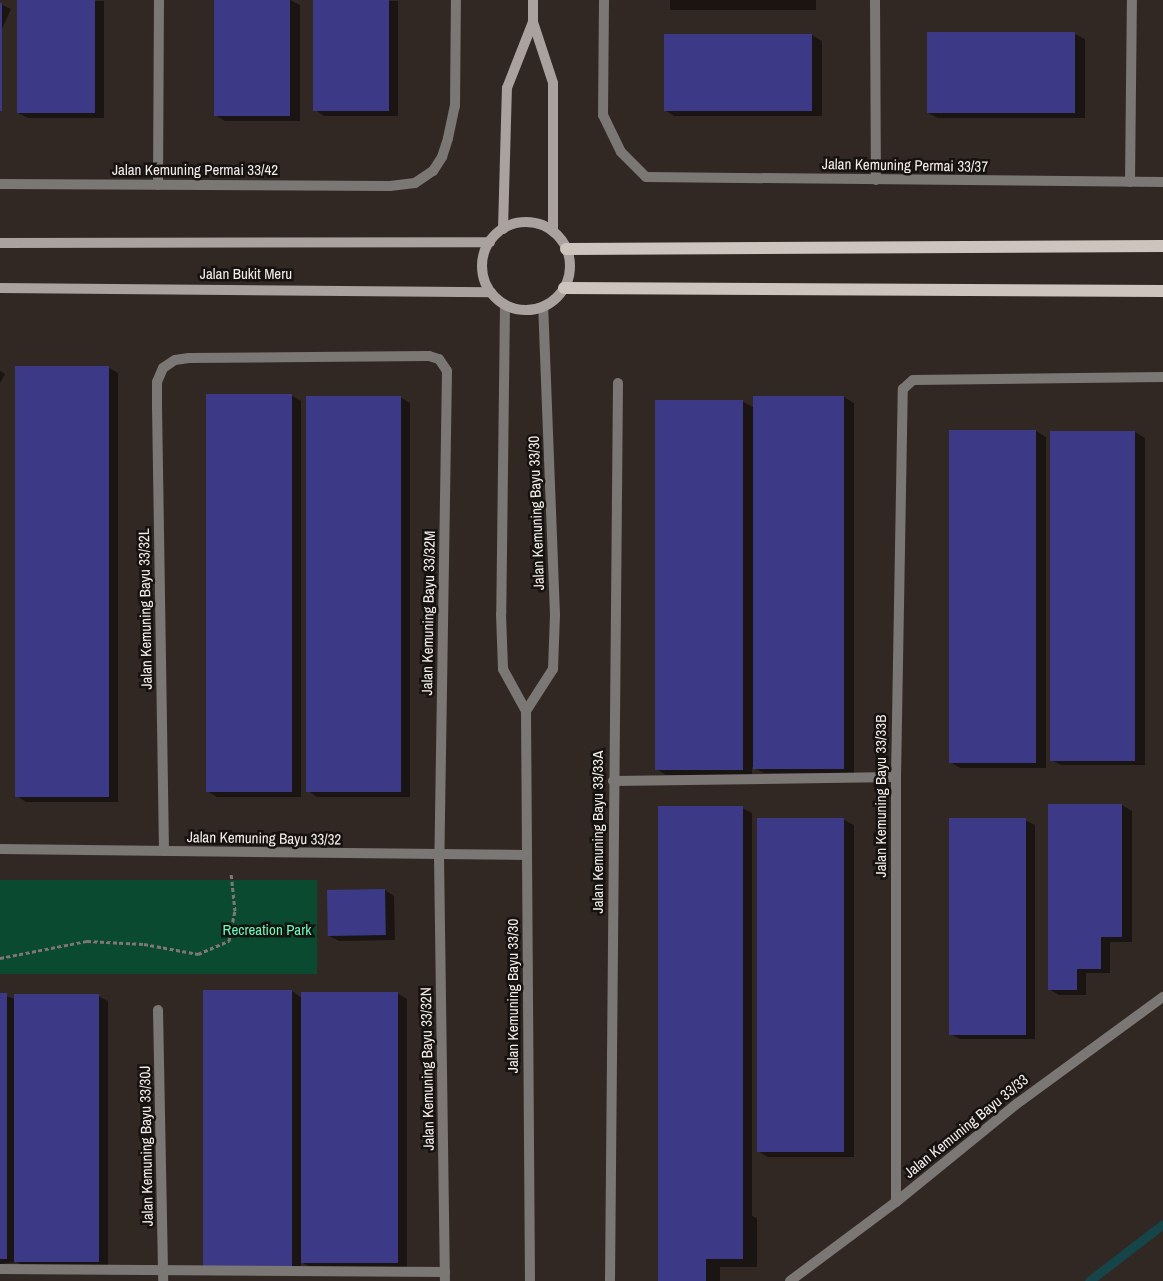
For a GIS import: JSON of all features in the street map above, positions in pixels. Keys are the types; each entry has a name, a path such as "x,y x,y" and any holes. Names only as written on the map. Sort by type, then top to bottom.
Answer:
{"main road":[{"path":"533,0 533,22 553,83 553,231"},
{"path":"503,229 507,88 533,22"},
{"path":"534,223 553,231 566,249 570,269 564,288 543,306 518,309 505,305 491,292 483,273 485,252 490,242 503,229 513,224 534,223"},
{"path":"0,243 490,242"},
{"path":"566,249 1163,246"},
{"name":"Jalan Bukit Meru","path":"0,288 491,292"},
{"path":"564,288 1163,291"}],"street":[{"path":"158,185 159,0"},
{"name":"Jalan Kemuning Permai 33/42","path":"0,184 390,186 415,183 433,171 442,157 455,106 456,0"},
{"name":"Jalan Kemuning Permai 33/37","path":"604,0 604,115 620,152 646,177 1163,182"},
{"path":"875,0 876,180"},
{"path":"1130,182 1132,0"},
{"name":"Jalan Kemuning Bayu 33/30","path":"505,305 503,669 526,711 530,1281"},
{"name":"Jalan Kemuning Bayu 33/30","path":"526,711 553,669 555,614 543,306"},
{"name":"Jalan Kemuning Bayu 33/32M","path":"163,368 175,360 189,358 429,356 439,359 447,371 439,856"},
{"name":"Jalan Kemuning Bayu 33/32L","path":"163,368 157,382 157,406 164,851"},
{"name":"Jalan Kemuning Bayu 33/33B","path":"896,1202 896,777 903,389 913,380 1163,377"},
{"name":"Jalan Kemuning Bayu 33/33A","path":"610,1281 618,383"},
{"path":"614,781 896,777"},
{"name":"Jalan Kemuning Bayu 33/32","path":"0,849 439,856 527,855"},
{"name":"Jalan Kemuning Bayu 33/32N","path":"439,856 445,1277"},
{"name":"Jalan Kemuning Bayu 33/33","path":"790,1281 896,1202 1018,1103 1163,997"},
{"name":"Jalan Kemuning Bayu 33/30J","path":"158,1010 163,1281"},
{"path":"0,1269 163,1269 445,1277"}],"path":[{"path":"0,958 88,941 144,944 198,954 229,941 235,911 228,852"}],"green space":[{"name":"Recreation Park","path":"0,880 317,880 317,974 0,974"}],"building":[{"path":"17,0 95,0 95,113 17,113"},
{"path":"214,0 290,0 290,116 214,116"},
{"path":"313,0 389,0 389,111 313,111"},
{"path":"0,3 2,3 2,111 0,111"},
{"path":"927,32 1075,32 1075,113 927,113"},
{"path":"664,34 812,34 812,111 664,111"},
{"path":"15,366 109,366 109,797 15,797"},
{"path":"206,394 292,394 292,792 206,792"},
{"path":"306,396 401,396 401,792 306,792"},
{"path":"753,396 844,396 844,769 753,769"},
{"path":"655,400 743,400 743,770 655,770"},
{"path":"949,430 1036,430 1036,763 949,763"},
{"path":"1050,431 1135,431 1135,761 1050,761"},
{"path":"1048,804 1122,804 1122,937 1101,937 1101,969 1077,969 1077,990 1048,990"},
{"path":"658,806 743,806 743,1259 706,1259 706,1281 658,1281"},
{"path":"757,818 844,818 844,1152 757,1152"},
{"path":"949,818 1026,818 1026,1035 949,1035"},
{"path":"385,889 386,935 328,936 327,890"},
{"path":"203,990 292,990 292,1267 203,1267"},
{"path":"301,992 398,992 398,1263 301,1263"},
{"path":"0,993 7,993 7,1259 0,1259"},
{"path":"14,994 99,994 99,1262 14,1262"}],"waterway":[{"path":"1089,1281 1163,1224"}]}
